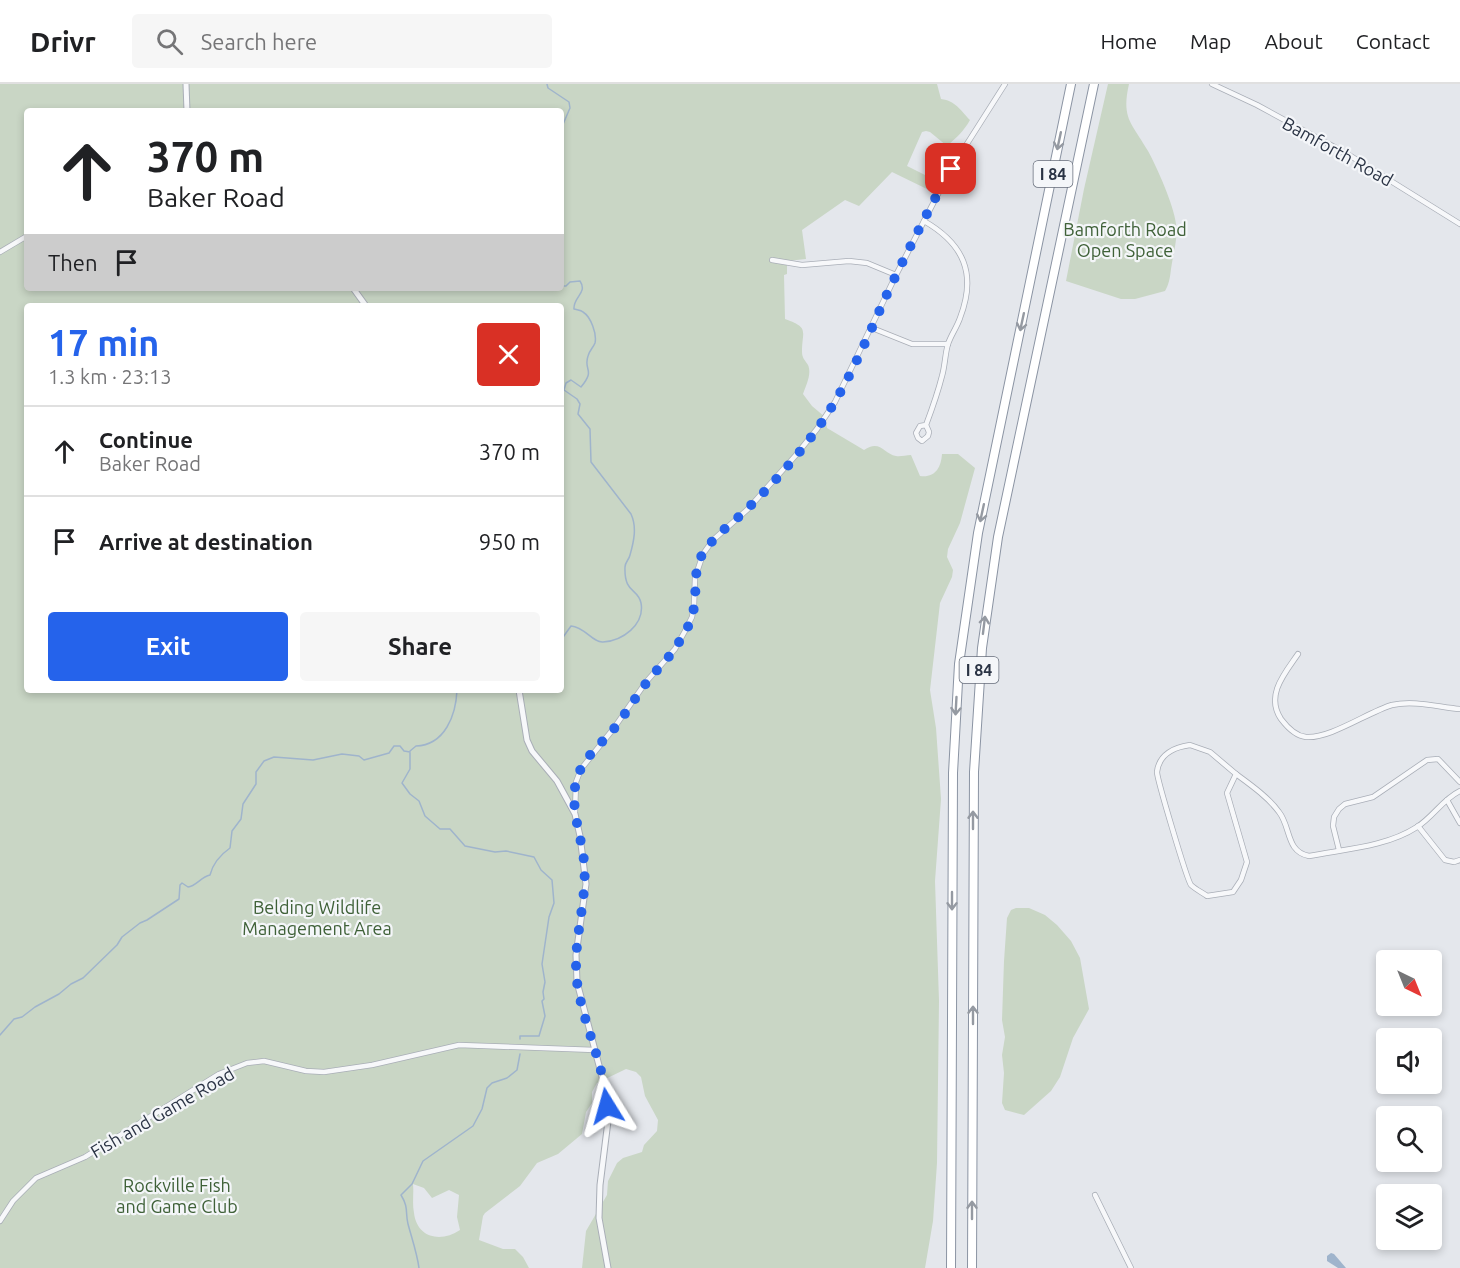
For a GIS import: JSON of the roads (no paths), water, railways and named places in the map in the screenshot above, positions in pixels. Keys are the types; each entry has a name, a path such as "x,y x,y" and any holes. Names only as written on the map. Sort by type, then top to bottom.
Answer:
{"highway":[{"name":"I 84","path":"951,1268 953,773 959,657 978,533 1071,84"},
{"name":"I 84","path":"972,1268 974,762 982,648 1000,526 1094,84"}],"street":[{"path":"186,84 187,108"},
{"path":"608,1268 599,1218 600,1185 608,1121 606,1092 577,982 576,955 586,884 583,852 575,814 575,788 580,769 614,729 646,682 675,649 686,631 692,617 696,572 703,554 713,540 748,509 817,429 835,402 896,275 951,169 1005,84"},
{"name":"Bamforth Road","path":"1212,84 1257,105 1349,155 1460,224"},
{"path":"924,221 938,228 956,244 964,261 967,278 967,296 948,344 943,374 926,425"},
{"path":"0,252 24,238"},
{"path":"772,260 802,265 849,261 867,262 896,275"},
{"path":"354,291 364,303"},
{"path":"872,328 912,344 948,344"},
{"path":"1298,654 1276,691 1275,704 1280,717 1291,731 1305,737 1322,735 1392,705 1412,704 1460,709"},
{"path":"519,693 526,740 532,751 557,781 575,814"},
{"path":"1236,774 1227,794 1247,862 1241,880 1233,892 1207,896 1191,885 1157,773 1163,758 1174,747 1190,744 1210,752 1268,800 1280,813 1291,843 1302,855 1309,856 1399,838 1418,826 1460,791"},
{"path":"1340,850 1333,826 1334,817 1345,804 1373,797 1427,760 1438,759 1460,782"},
{"path":"1447,800 1460,823"},
{"path":"1418,826 1445,861 1460,860"},
{"name":"Fish and Game Road","path":"0,1221 13,1201 36,1178 86,1157 219,1074 247,1064 264,1060 306,1071 324,1072 372,1065 459,1046 595,1050"},
{"path":"1095,1195 1131,1268"}],"water":[{"path":"1331,1253 1346,1268 1338,1268 1327,1261 1327,1256"}],"waterway":[{"path":"547,84 548,88 569,102 570,108 564,122"},
{"path":"564,286 570,282 580,281 582,289 574,309 586,314 595,335 595,343 587,361 588,377 581,387 571,380 566,383 564,390"},
{"path":"564,390 577,399 580,404 578,414 590,429 591,462 633,519 634,539 625,565 625,576 641,603 636,625 618,639 599,642 580,629 571,626 564,636"},
{"path":"410,751 416,746 434,740 447,727 457,693"},
{"path":"0,1035 14,1019 22,1017 83,978 117,945 122,937 179,899 182,883 188,887 210,875 217,860 230,848 232,831 241,819 243,804 256,784 256,772 264,761 274,757 313,760 342,754 359,756 364,760 389,753 394,746 400,746 404,751 410,752"},
{"path":"410,753 410,769 402,783 419,801 425,816 440,829 450,829 465,846 534,857 541,870 552,880 554,903 549,917 542,964 545,982 542,1001 545,1016 539,1036 520,1036 520,1039"},
{"path":"419,1268 406,1207 401,1195 412,1184 423,1161 473,1126 482,1109 487,1088 517,1070 520,1054"}],"park label":[{"name":"Bamforth Road Open Space","path":"1125,239"},
{"name":"Belding Wildlife Management Area","path":"317,917"},
{"name":"Rockville Fish and Game Club","path":"177,1195"}]}
